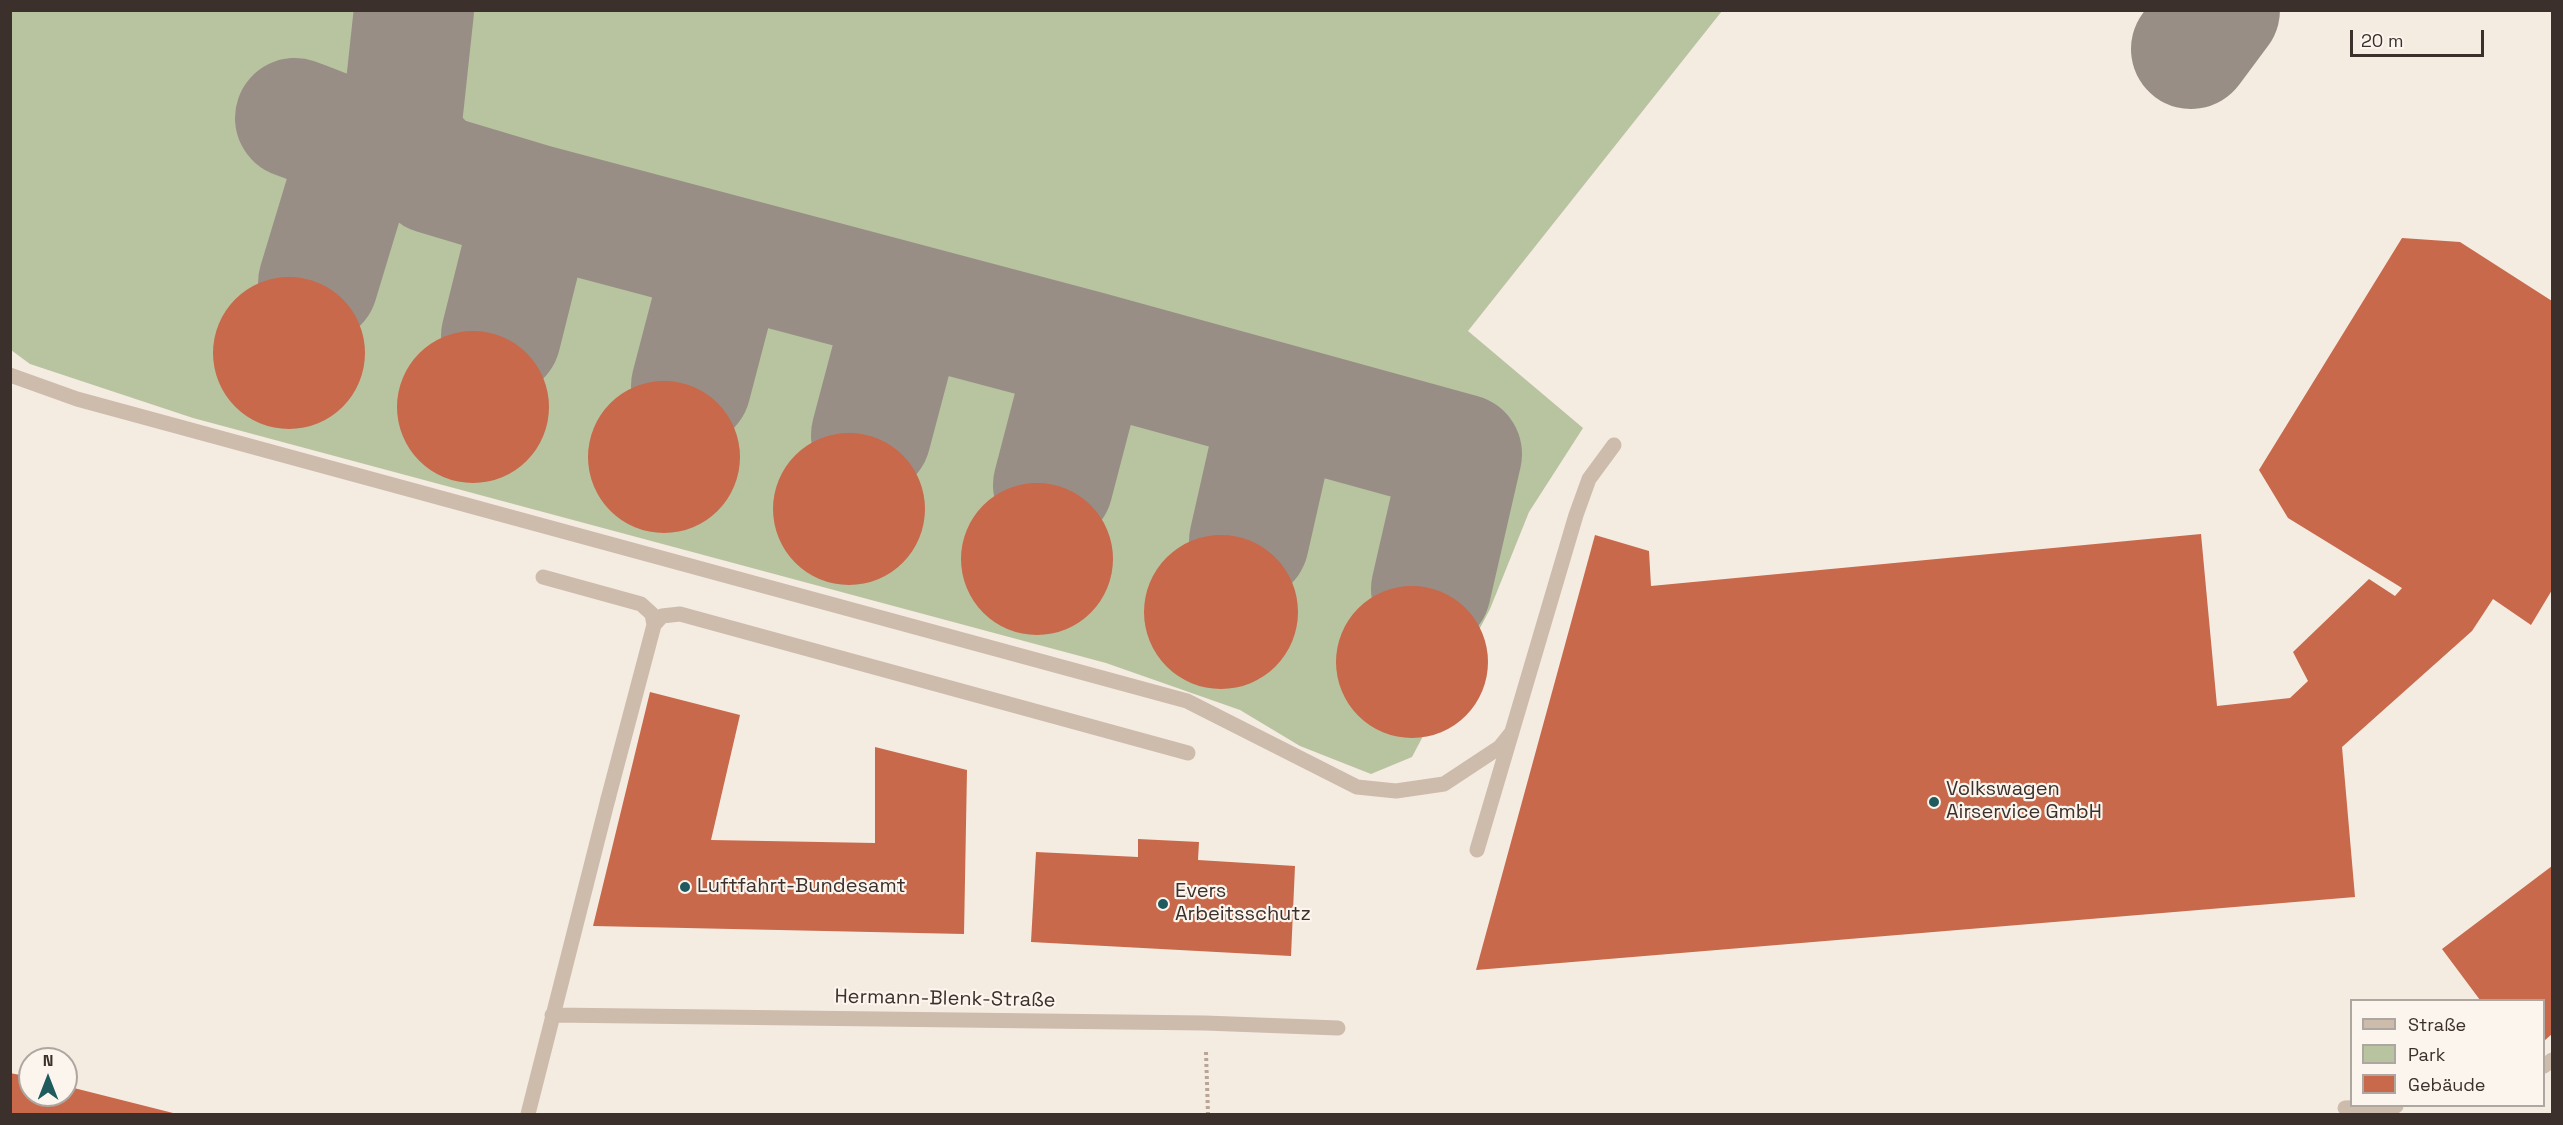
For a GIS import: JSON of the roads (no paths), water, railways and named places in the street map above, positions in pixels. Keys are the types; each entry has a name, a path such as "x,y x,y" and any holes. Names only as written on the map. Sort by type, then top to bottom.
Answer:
{"street":[{"path":"10,375 76,399 1187,701 1357,787 1395,791 1444,784 1500,747 1512,732"},
{"path":"1477,850 1576,515 1589,479 1614,445"},
{"path":"528,1114 654,625 652,614 641,604 543,577"},
{"path":"654,625 662,616 680,614 1188,753"},
{"name":"Hermann-Blenk-Straße","path":"552,1015 1204,1023 1338,1028"},
{"path":"2345,1108 2370,1107"}],"place":[{"name":"Volkswagen Airservice GmbH","path":"1934,802"},
{"name":"Luftfahrt-Bundesamt","path":"685,887"},
{"name":"Evers Arbeitsschutz","path":"1163,904"}]}
